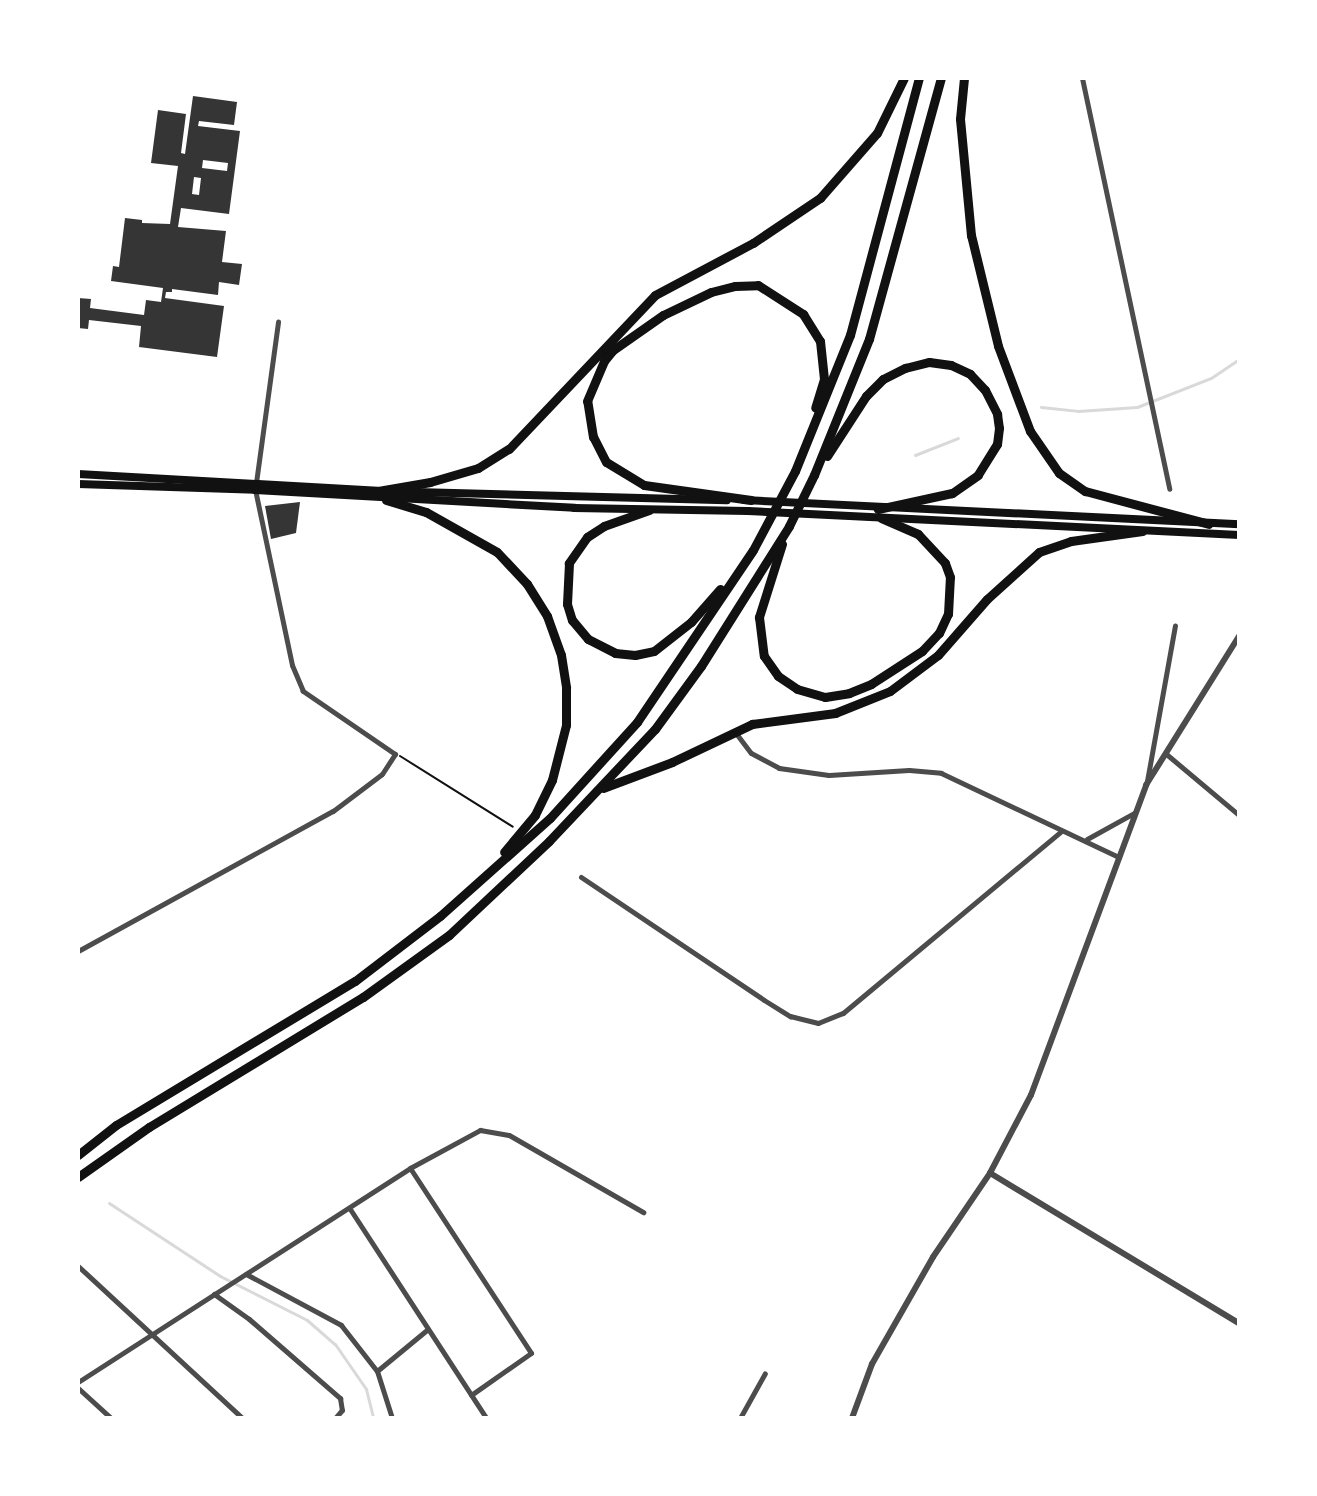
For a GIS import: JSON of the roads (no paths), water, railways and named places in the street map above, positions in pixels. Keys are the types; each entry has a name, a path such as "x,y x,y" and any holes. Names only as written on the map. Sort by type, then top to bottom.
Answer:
{"highway":[{"path":"378,491 430,482 478,468 509,449 655,295 753,243 820,198 877,133 904,78"},
{"path":"78,1155 116,1125 355,981 440,916 550,818 637,722 753,550 795,471 850,335 919,78"},
{"path":"78,1177 149,1127 363,997 449,935 599,790 655,729 701,666 789,526 814,475 869,339 941,78"},
{"path":"964,78 960,119 971,235 998,346 1030,431 1059,473 1085,491 1209,524"},
{"path":"795,471 820,397 824,364 820,341 791,303 758,285 711,292 663,315 613,350 596,374 587,401 590,425 606,462 644,485 879,513 1239,535"},
{"path":"814,475 866,396 883,379 905,368 929,362 951,365 970,374 985,390 997,414 997,444 986,465 952,493 879,513"},
{"path":"78,474 378,491 751,500"},
{"path":"78,484 256,486 386,500 649,510 879,513 1239,524"},
{"path":"386,500 426,512 497,552 527,584 547,616 561,655 566,688 566,725 552,780 535,815 440,916"},
{"path":"649,510 596,532 575,551 569,563 565,590 572,620 597,646 615,653 635,655 654,651 674,639 753,550"},
{"path":"789,526 762,604 760,644 778,676 797,689 825,697 871,684 899,667 922,651 939,633 948,614 950,577 945,563 918,534 879,513"},
{"path":"599,790 672,762 752,724 835,713 890,691 938,655 987,599 1039,552 1071,541 1142,531"}],"street":[{"path":"1082,78 1169,489"},
{"path":"78,951 333,811 382,774 395,754 303,691 292,665 256,486 278,322"},
{"path":"1146,785 1175,625"},
{"path":"852,1418 872,1364 933,1257 990,1173 1046,1062 1146,785 1239,636"},
{"path":"735,732 751,753 779,768 829,775 909,770 941,773 992,794 1060,832 1086,839 1119,857"},
{"path":"1164,752 1239,815"},
{"path":"1086,839 1134,813"},
{"path":"581,877 777,1008 790,1016 818,1023 843,1013 1060,832"},
{"path":"78,1382 410,1168 480,1130 509,1135 643,1212"},
{"path":"410,1168 531,1353 471,1395"},
{"path":"990,1173 1239,1323"},
{"path":"350,1209 486,1418"},
{"path":"78,1266 238,1417"},
{"path":"245,1274 341,1325 377,1371 392,1418"},
{"path":"213,1294 249,1319 340,1398 342,1410 335,1418"},
{"path":"377,1371 428,1329"},
{"path":"740,1418 765,1373"},
{"path":"78,1388 111,1418"}],"waterway":[{"path":"1041,407 1078,411 1137,407 1211,378 1239,359"},
{"path":"915,455 958,438"},
{"path":"109,1203 220,1276 307,1320 335,1344 366,1389 373,1418"}]}
